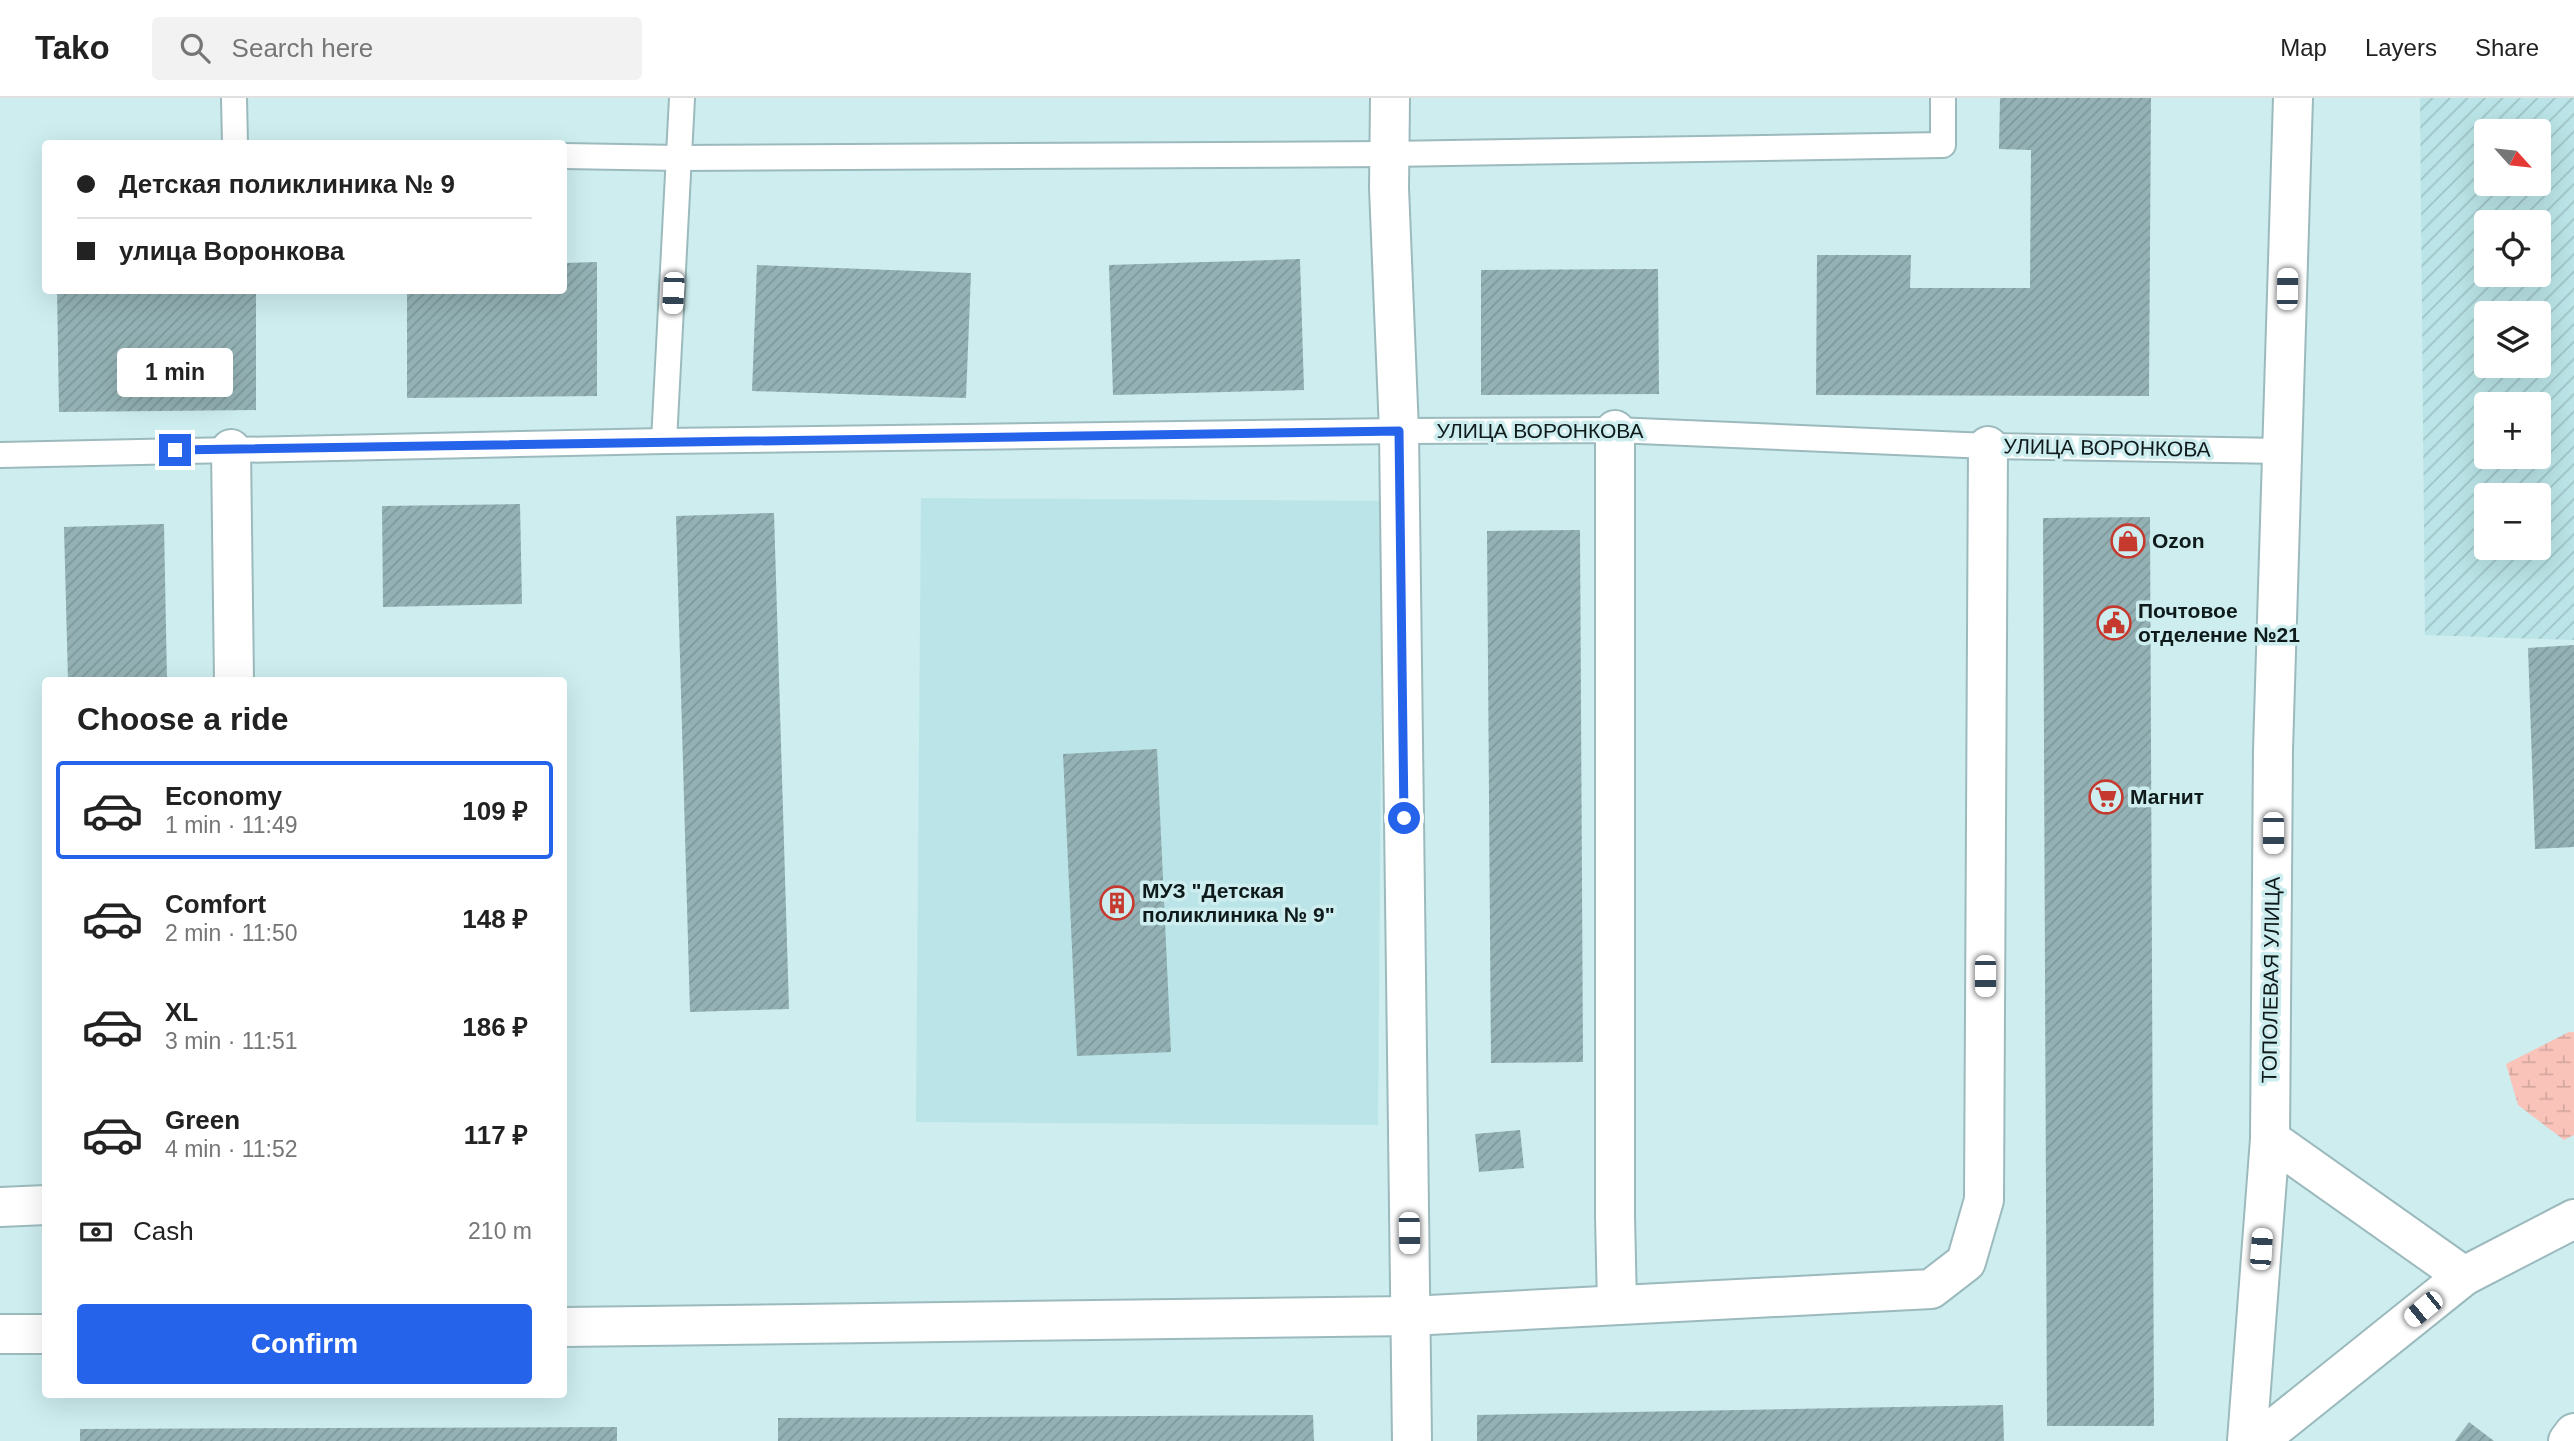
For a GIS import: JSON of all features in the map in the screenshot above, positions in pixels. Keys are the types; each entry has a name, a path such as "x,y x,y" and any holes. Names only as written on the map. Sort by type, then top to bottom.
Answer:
{"street":[{"path":"1390,98 1389,188 1399,431 1412,1441"},
{"name":"ТОПОЛЕВАЯ УЛИЦА","path":"2247,1441 2270,1139 2273,750 2292,98"},
{"path":"1615,430 1617,1305"},
{"path":"567,1327 1410,1316 1931,1289 1966,1262 1984,1200 1988,446"},
{"path":"231,449 234,677"},
{"path":"2270,1139 2463,1276"},
{"path":"0,1207 42,1205"},
{"path":"2258,1441 2463,1276 2574,1219"},
{"path":"0,1334 42,1334"},
{"path":"2568,1441 2574,1433"}],"lane":[{"path":"234,98 235,140"},
{"path":"664,441 682,98"},
{"path":"567,156 679,158 1389,154 1943,145 1943,98"},
{"name":"УЛИЦА ВОРОНКОВА","path":"0,455 664,441 1615,430 1988,446 2282,451"}],"shaded area":[{"path":"2420,98 2574,98 2574,640 2425,635"},
{"path":"921,498 1383,501 1378,1125 916,1122"}],"green space":[{"path":"2569,1032 2574,1032 2574,1135 2564,1140 2518,1105 2506,1064"}],"building":[{"path":"2000,98 2151,98 2149,396 1816,395 1817,255 1911,255 1910,288 2030,288 2031,150 1999,149"},
{"path":"1300,259 1304,390 1113,395 1109,265"},
{"path":"597,262 597,396 407,398 407,294 567,294 567,263"},
{"path":"757,265 971,273 966,398 752,391"},
{"path":"1658,269 1659,394 1481,395 1481,270"},
{"path":"57,294 256,294 256,410 59,412"},
{"path":"520,504 522,604 383,607 382,506"},
{"path":"774,513 789,1009 690,1012 676,516"},
{"path":"2150,517 2154,1426 2047,1426 2043,518"},
{"path":"164,524 167,677 68,677 64,527"},
{"path":"1580,530 1583,1062 1491,1063 1487,531"},
{"path":"2574,645 2574,847 2535,849 2528,648"},
{"name":"МУЗ \"Детская поликлиника № 9\"","path":"1157,749 1171,1052 1077,1056 1063,754"},
{"path":"1520,1130 1524,1168 1479,1172 1475,1134"},
{"path":"2003,1405 2004,1441 1477,1441 1477,1415"},
{"path":"1313,1415 1314,1441 778,1441 778,1418"},
{"path":"2469,1422 2494,1441 2455,1441"},
{"path":"617,1427 617,1441 80,1441 80,1429"}],"place":[{"name":"Ozon","path":"2128,541"},
{"name":"Почтовое отделение №21","path":"2114,623"},
{"name":"Магнит","path":"2106,797"},
{"name":"МУЗ \"Детская поликлиника № 9\"","path":"1117,903"}],"route":[{"path":"175,450 1399,431 1404,818"}]}
